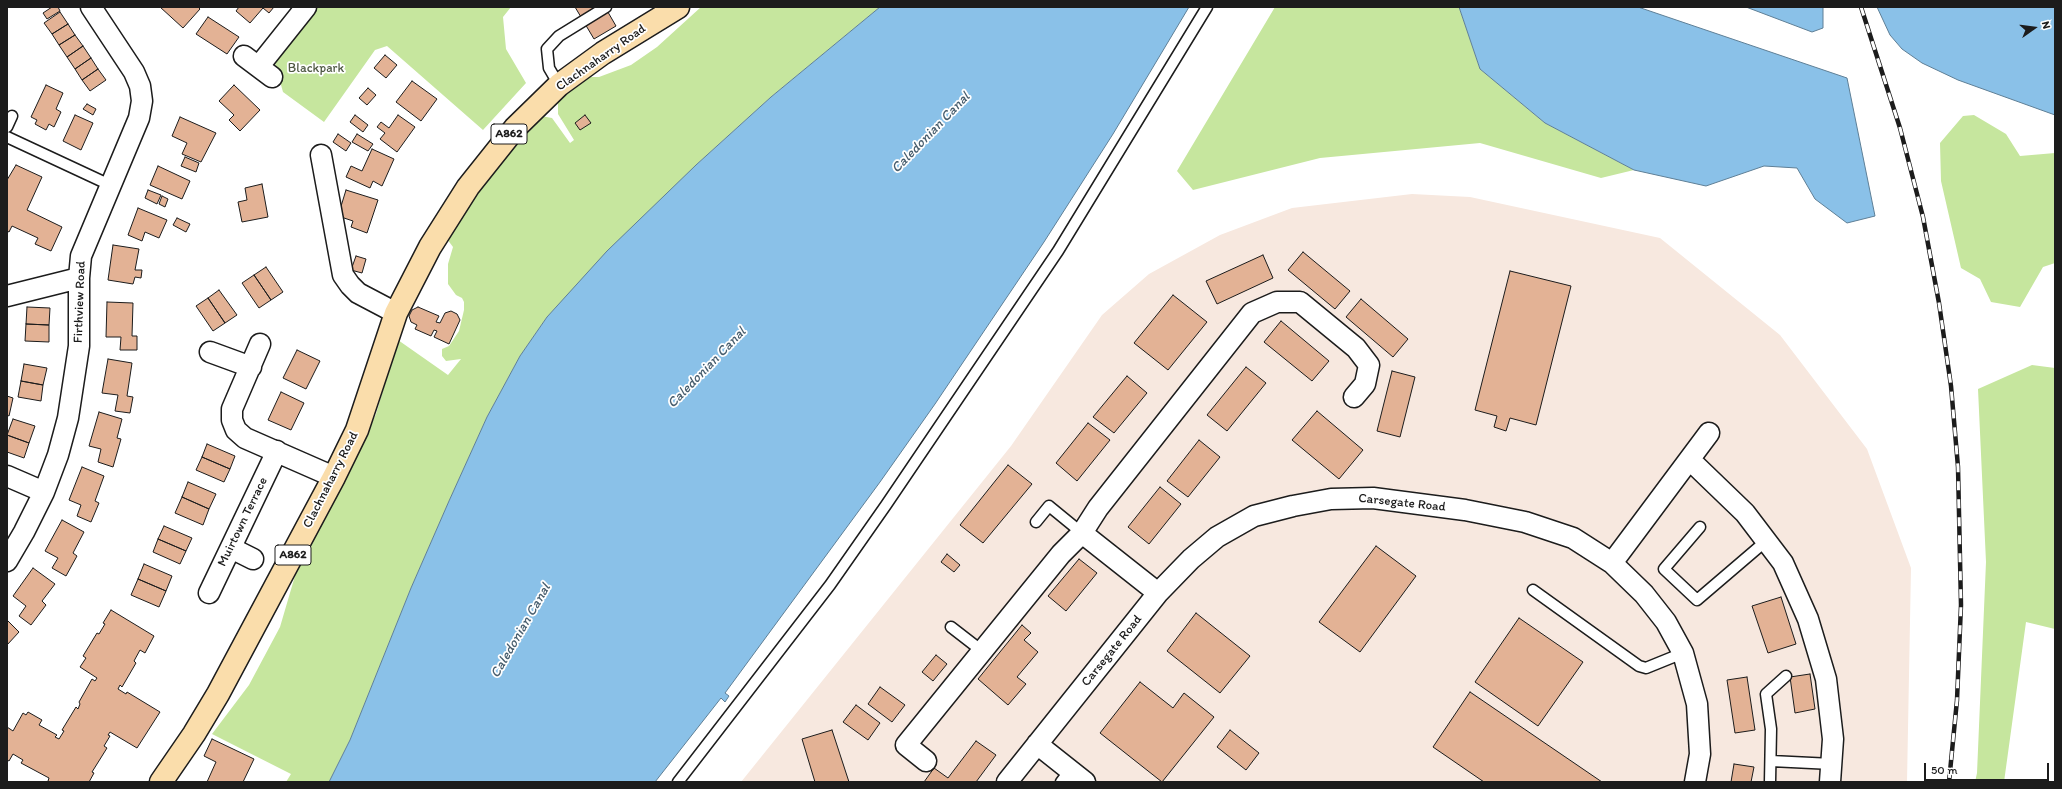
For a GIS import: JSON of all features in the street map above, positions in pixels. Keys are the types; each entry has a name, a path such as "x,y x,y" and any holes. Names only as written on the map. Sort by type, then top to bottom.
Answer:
{"main road":[{"name":"Clachnaharry Road","path":"161,782 190,740 218,694 334,477 357,430 396,314 430,247 468,187 515,128 559,85 672,8"}],"street":[{"name":"Firthview Road","path":"7,561 24,532 44,492 58,455 68,418 79,346 79,278 81,256 139,118 142,101 140,86 134,72 91,7"},
{"path":"258,66 306,7"},
{"path":"320,155 343,275 358,293 396,314"},
{"path":"7,296 79,278"},
{"path":"926,761 906,745 1061,554 1082,533 1098,508 1252,313 1276,302 1300,302 1356,348 1369,365 1365,384 1354,397"},
{"path":"260,344 232,409 232,420 236,430 246,438 334,477"},
{"path":"210,352 251,367"},
{"path":"1612,563 1709,433"},
{"name":"Muirtown Terrace","path":"209,593 277,451"},
{"path":"1690,460 1745,513 1783,563 1808,619 1825,673 1833,739 1831,773"},
{"path":"7,476 44,492"},
{"name":"Carsegate Road","path":"1007,782 1158,593 1191,559 1217,537 1254,516 1331,498 1373,498 1465,510 1525,522 1573,538 1612,563 1644,594 1666,622 1683,653 1697,704 1700,754 1695,782"},
{"path":"1082,533 1158,593"},
{"path":"230,548 253,559"},
{"path":"1037,744 1072,778"}],"lane":[{"path":"559,85 549,68 548,49 559,36 606,7"},
{"path":"678,782 830,585 890,499 1058,251 1206,7"},
{"path":"7,127 12,116"},
{"path":"7,137 110,185"},
{"path":"1036,522 1048,506 1082,533"},
{"path":"1700,527 1664,569 1697,600 1766,541"},
{"path":"1533,590 1639,666 1646,668 1683,653"},
{"path":"951,627 982,651"},
{"path":"1770,782 1771,729 1766,694 1786,676"},
{"path":"1771,761 1831,773"}],"shaded area":[{"path":"1412,194 1470,197 1660,238 1780,335 1867,449 1911,568 1907,782 741,782 1011,446 1102,315 1149,274 1220,235 1292,208"}],"green space":[{"name":"Blackpark","path":"318,7 511,7 503,17 506,49 526,83 483,130 387,46 375,50 324,122 283,92 274,60"},
{"path":"701,7 880,7 771,97 696,165 547,317 520,356 487,417 411,588 350,740 329,782 286,782 291,774 212,734 249,685 280,627 297,569 354,462 376,414 398,340 448,375 461,359 446,361 442,356 442,349 449,346 459,331 464,310 464,302 462,298 456,295 448,284 448,264 453,247 447,239 463,212 523,134 541,116 552,118 570,143 574,140 558,114 558,99 589,77 599,77 631,65 657,47"},
{"path":"1275,7 1459,7 1480,69 1545,123 1634,170 1601,178 1480,143 1320,158 1193,190 1177,171"},
{"path":"1974,115 2006,134 2020,156 2055,153 2055,263 2043,267 2020,307 1991,302 1980,279 1961,268 1941,181 1940,143 1963,116"},
{"path":"2032,365 2055,368 2055,629 2026,622 2004,782 1975,782 1977,773 1986,562 1978,389"}],"water":[{"name":"Caledonian Canal","path":"880,7 1189,7 1113,134 1044,242 935,404 880,482 725,693 729,696 725,702 721,698 655,782 329,782 350,740 411,588 487,417 520,356 547,317 607,251 696,165 771,97"},
{"path":"1459,7 1638,7 1847,78 1875,216 1847,223 1815,199 1797,168 1764,166 1706,186 1634,170 1545,123 1480,69"},
{"path":"1746,7 1823,7 1823,28 1812,32"},
{"path":"1877,7 2055,7 2055,115 1958,80 1922,63 1902,49 1890,35"}],"building":[{"path":"52,7 58,7 60,11 47,19 43,13"},
{"path":"160,7 198,7 200,9 183,28"},
{"path":"239,7 274,7 269,13 263,8 250,23 236,11"},
{"path":"575,7 605,7 616,26 594,39"},
{"path":"60,12 68,24 52,34 44,23"},
{"path":"208,17 239,37 227,54 196,34"},
{"path":"68,24 75,35 59,45 52,34"},
{"path":"75,35 83,46 67,57 59,45"},
{"path":"83,46 91,58 75,69 67,57"},
{"path":"385,55 397,65 386,78 374,68"},
{"path":"91,58 98,69 82,80 75,69"},
{"path":"98,69 106,80 90,91 82,80"},
{"path":"412,81 437,99 421,121 396,102"},
{"path":"46,85 63,93 56,109 61,112 54,127 49,124 46,130 35,124 37,120 31,117"},
{"path":"234,85 260,110 240,131 229,120 234,115 219,101"},
{"path":"368,88 376,95 367,105 359,98"},
{"path":"87,104 96,109 93,115 83,109"},
{"path":"75,115 93,123 81,150 63,141"},
{"path":"355,115 368,125 363,132 350,122"},
{"path":"398,115 415,127 397,152 380,139 385,133 377,127 381,122 389,128"},
{"path":"585,115 591,123 580,130 575,123"},
{"path":"180,117 216,133 201,162 182,154 187,143 172,136"},
{"path":"338,134 351,143 346,151 333,142"},
{"path":"357,134 373,144 368,151 352,142"},
{"path":"372,149 394,159 382,186 373,181 370,188 346,177 351,166 362,171"},
{"path":"185,157 199,163 196,172 181,166"},
{"path":"16,165 42,177 27,210 62,227 51,251 35,244 38,238 12,226 9,232 7,231 7,180"},
{"path":"158,166 190,181 182,199 150,185"},
{"path":"262,184 268,217 242,222 238,202 247,200 245,188"},
{"path":"148,190 161,195 157,204 145,198"},
{"path":"346,190 378,200 367,233 351,227 353,221 338,216"},
{"path":"162,196 168,199 165,207 159,204"},
{"path":"138,208 167,220 159,238 145,232 142,241 128,235"},
{"path":"177,218 190,224 186,232 173,225"},
{"path":"113,245 139,249 135,270 142,270 141,278 135,277 133,284 108,280"},
{"path":"1303,252 1350,291 1335,309 1288,270"},
{"path":"1263,255 1273,278 1217,304 1206,281"},
{"path":"356,256 366,259 362,273 351,270"},
{"path":"266,267 283,292 271,300 254,275"},
{"path":"1510,271 1571,286 1536,425 1510,418 1506,431 1494,427 1497,416 1475,410"},
{"path":"254,275 271,300 259,308 242,283"},
{"path":"219,290 237,315 225,323 208,298"},
{"path":"1173,295 1207,322 1168,370 1134,343"},
{"path":"208,298 225,323 213,331 196,306"},
{"path":"1361,299 1408,339 1393,357 1346,317"},
{"path":"107,302 133,303 132,336 137,336 137,350 120,350 121,337 106,337"},
{"path":"27,307 50,308 49,325 26,324"},
{"path":"418,307 439,316 436,322 440,323 445,313 451,311 457,314 460,320 449,344 434,337 437,331 434,330 431,336 415,329 417,325 411,322 409,316 412,310"},
{"path":"1281,321 1329,361 1312,381 1264,342"},
{"path":"26,324 49,325 49,342 25,341"},
{"path":"297,350 320,361 306,389 283,378"},
{"path":"108,359 132,363 127,396 133,397 130,413 115,411 118,395 102,393"},
{"path":"24,364 47,368 43,385 21,381"},
{"path":"1246,367 1266,383 1227,431 1207,415"},
{"path":"1392,371 1415,377 1400,437 1377,431"},
{"path":"1127,376 1147,393 1114,433 1093,417"},
{"path":"21,381 43,385 41,401 18,397"},
{"path":"281,392 304,403 291,430 268,420"},
{"path":"7,396 13,398 9,416 7,415"},
{"path":"1317,411 1363,450 1339,479 1292,440"},
{"path":"99,412 122,419 117,438 121,439 113,467 98,462 101,449 89,446"},
{"path":"13,419 35,426 29,443 7,435"},
{"path":"1088,423 1110,440 1077,481 1056,463"},
{"path":"7,435 29,443 24,458 7,452"},
{"path":"1199,440 1220,457 1188,497 1167,481"},
{"path":"207,444 235,456 230,469 202,457"},
{"path":"202,457 230,469 224,482 196,470"},
{"path":"1008,465 1032,484 983,543 960,525"},
{"path":"82,467 104,476 95,501 99,503 91,522 77,516 81,505 69,500"},
{"path":"188,482 216,494 209,509 182,497"},
{"path":"1160,487 1181,504 1149,544 1128,527"},
{"path":"182,497 209,509 203,525 175,513"},
{"path":"62,520 84,532 73,553 77,556 66,576 52,568 58,558 45,551"},
{"path":"164,526 192,538 186,551 158,539"},
{"path":"158,539 186,551 180,564 153,552"},
{"path":"1376,546 1416,576 1360,652 1319,622"},
{"path":"947,554 960,565 954,572 941,562"},
{"path":"1079,559 1097,573 1066,611 1048,596"},
{"path":"144,564 172,576 166,591 138,579"},
{"path":"33,568 55,584 42,601 46,605 31,625 19,616 26,606 13,596"},
{"path":"138,579 166,591 159,607 131,595"},
{"path":"1781,597 1796,644 1768,653 1752,606"},
{"path":"111,610 154,636 145,653 140,650 134,661 136,663 122,687 120,685 118,689 126,694 127,692 160,712 137,748 110,732 108,735 110,736 104,746 107,748 92,772 94,773 89,782 50,782 48,781 49,778 21,763 23,760 13,754 9,761 7,760 7,727 13,731 23,713 26,715 28,712 42,720 39,725 57,735 55,737 59,739 64,731 62,730 76,707 78,709 80,704 79,702 92,679 95,681 97,678 80,667 86,658 83,656 97,633 99,634 105,624 103,623"},
{"path":"1196,613 1250,656 1220,693 1167,651"},
{"path":"1519,618 1583,662 1538,726 1475,682"},
{"path":"7,620 19,632 7,645"},
{"path":"1022,625 1031,633 1024,640 1038,652 1017,677 1026,684 1008,705 978,679"},
{"path":"936,655 947,664 933,681 922,672"},
{"path":"1810,674 1815,709 1795,713 1790,677"},
{"path":"1747,677 1755,730 1735,733 1727,680"},
{"path":"1140,682 1173,708 1184,693 1214,717 1162,782 1100,733"},
{"path":"880,687 905,705 892,722 868,704"},
{"path":"1470,692 1602,782 1484,782 1433,747"},
{"path":"856,705 880,723 868,740 843,722"},
{"path":"832,730 849,782 815,782 802,739"},
{"path":"1230,730 1259,753 1246,770 1217,747"},
{"path":"212,739 254,759 243,782 207,782 216,762 204,756"},
{"path":"976,741 996,755 976,782 924,782 934,768 948,778"},
{"path":"1734,764 1754,767 1751,782 1731,782"}],"railway":[{"path":"1861,7 1900,128 1923,217 1939,303 1951,386 1958,467 1961,605 1957,700 1949,782"}]}
